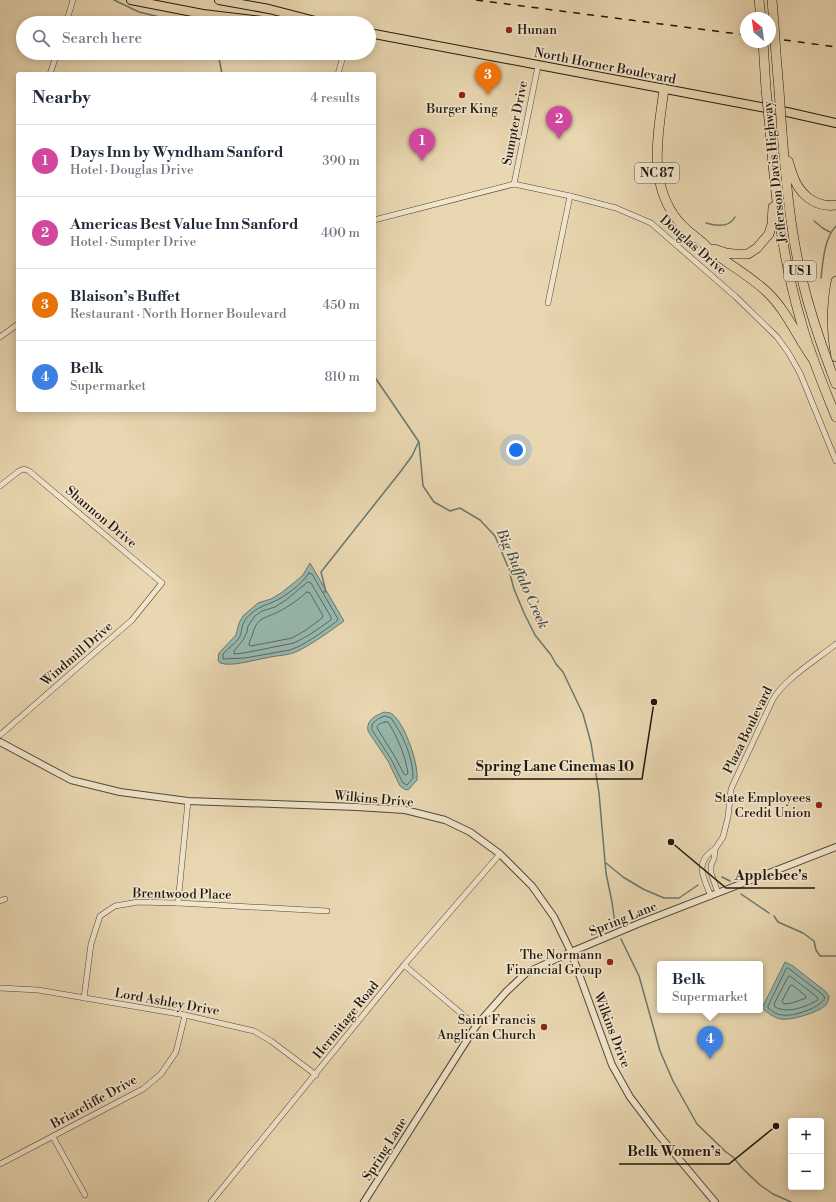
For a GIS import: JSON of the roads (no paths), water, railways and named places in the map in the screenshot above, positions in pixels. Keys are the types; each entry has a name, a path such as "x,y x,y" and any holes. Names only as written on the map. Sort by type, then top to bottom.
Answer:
{"highway":[{"path":"759,0 760,12"},
{"name":"Jefferson Davis Highway","path":"772,0 790,214 801,274 812,315 836,384"},
{"name":"Jefferson Davis Highway","path":"763,48 772,162 781,235 800,319 813,359 836,417"},
{"name":"NC 87","path":"664,89 657,148 657,166 660,183 665,199 676,218 684,228 701,242 719,251 734,254 748,254 757,248 769,234 772,224 773,206 770,186 772,162"},
{"path":"784,154 789,162 797,184 805,195 818,204 830,206 836,205"},
{"path":"701,242 710,250 751,278 768,293 784,312 813,359"},
{"path":"836,281 832,316 833,342 836,357"}],"main road":[{"path":"131,0 220,16"},
{"path":"219,0 269,9 296,16"},
{"name":"North Horner Boulevard","path":"376,34 836,123"}],"street":[{"path":"68,16 73,0"},
{"path":"51,72 54,60"},
{"path":"339,72 342,60"},
{"name":"Sumpter Drive","path":"514,184 538,66"},
{"name":"Douglas Drive","path":"376,219 514,184 616,208 651,223 736,297 777,337 794,362 836,461"},
{"path":"548,303 570,196"},
{"path":"0,337 16,325"},
{"name":"Shannon Drive","path":"0,486 19,471 24,469 30,471 162,583"},
{"name":"Windmill Drive","path":"0,735 132,620 162,583"},
{"name":"Plaza Boulevard","path":"711,896 703,875 702,866 704,859 715,849 723,837 728,817 731,789 773,699 778,689 786,682 836,644"},
{"name":"Wilkins Drive","path":"0,742 71,780 120,792 188,801 404,810 445,820 470,832 500,854 532,886 554,917 571,952 612,1065 630,1097 658,1134 715,1202"},
{"path":"178,903 188,801"},
{"name":"Spring Lane","path":"364,1202 476,1026 506,992 526,973 640,923 836,847"},
{"name":"Plaza Boulevard","path":"715,849 714,859 711,865 711,873 718,893"},
{"name":"Hermitage Road","path":"211,1202 316,1075 404,965 500,854"},
{"name":"Brentwood Place","path":"84,998 91,944 100,916 115,906 138,902 327,911"},
{"path":"404,965 476,1026"},
{"name":"Lord Ashley Drive","path":"0,988 38,990 185,1015 254,1031 271,1040 316,1075"},
{"name":"Briarcliffe Drive","path":"0,1164 143,1089 161,1074 176,1052 185,1015"},
{"path":"53,1137 85,1195"}],"water":[{"path":"310,563 344,621 317,640 296,652 236,664 220,663 218,660 219,653 236,635 239,623 243,616 258,603 271,599 295,582 303,575"},
{"path":"384,712 391,713 398,720 410,745 416,765 417,780 409,789 406,790 400,786 388,761 368,731 368,724 370,721 374,717"},
{"path":"785,962 793,966 825,991 829,996 826,1005 822,1008 798,1017 786,1019 776,1018 763,1009"}],"waterway":[{"name":"Big Buffalo Creek","path":"114,0 139,12 155,16"},
{"name":"Big Buffalo Creek","path":"219,60 222,72"},
{"path":"706,223 726,225 735,217"},
{"path":"814,221 830,232"},
{"path":"821,278 823,258 829,237 836,226"},
{"name":"Big Buffalo Creek","path":"376,379 419,442 423,486 434,502 450,511 460,508 480,520 495,536 508,567 514,589 524,613 535,635 563,672 583,714 591,743 599,793 606,873 615,924"},
{"path":"324,592 326,592 321,572 401,471 412,456 418,443"},
{"path":"606,863 623,877 643,889 664,898 679,898 698,885"},
{"path":"722,877 730,881"},
{"path":"741,894 769,913"},
{"path":"774,916 778,922 803,933 814,941 816,950 820,956 836,956"},
{"name":"Big Buffalo Creek","path":"621,939 639,976 660,1051 673,1081 697,1124 733,1157 760,1185 773,1194 791,1202"}],"railway":[{"path":"476,0 740,34"},
{"path":"776,39 836,47"}],"place":[{"name":"Hunan","path":"509,30"},
{"name":"Burger King","path":"462,95"},
{"name":"Blaison’s Buffet","path":"488,95"},
{"name":"Americas Best Value Inn Sanford","path":"559,139"},
{"name":"Days Inn by Wyndham Sanford","path":"422,161"},
{"name":"Spring Lane Cinemas 10","path":"654,702"},
{"name":"State Employees Credit Union","path":"819,805"},
{"name":"Applebee's","path":"671,842"},
{"name":"The Normann Financial Group","path":"610,962"},
{"name":"Saint Francis Anglican Church","path":"544,1027"},
{"name":"Belk","path":"710,1059"},
{"name":"Belk Women’s","path":"776,1126"}]}
